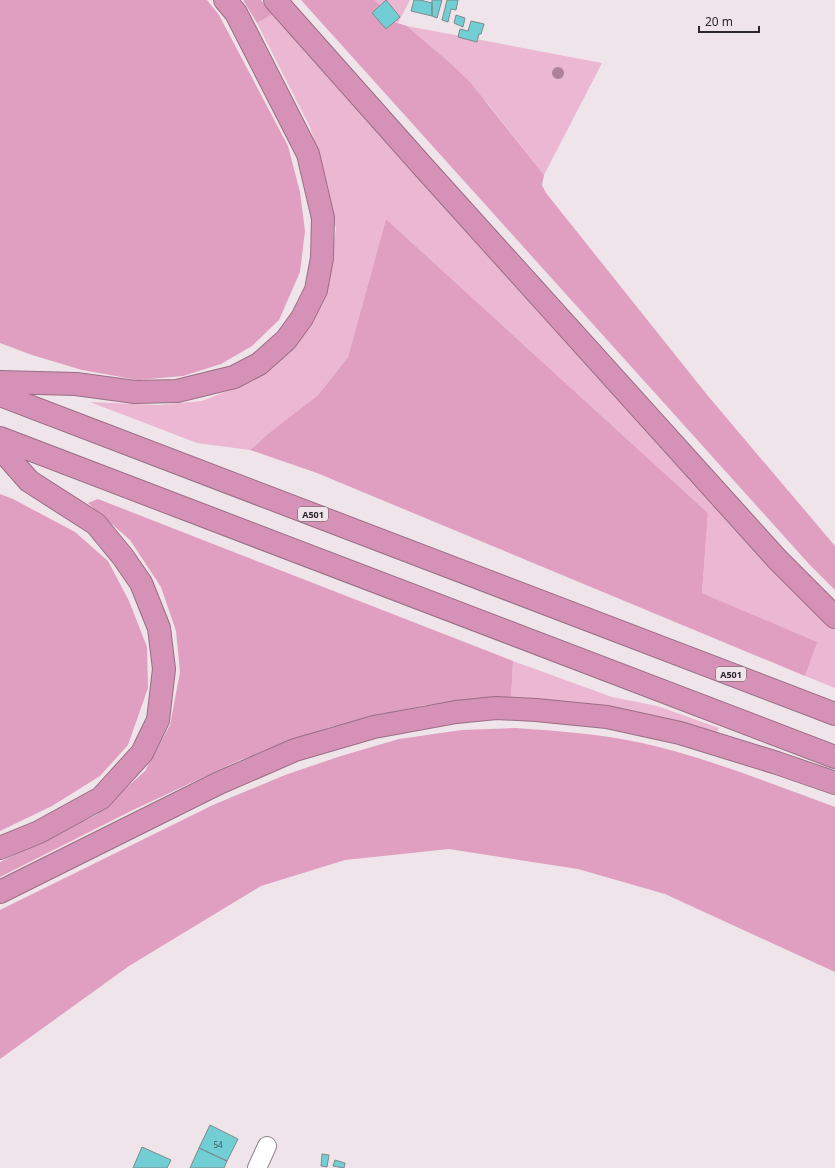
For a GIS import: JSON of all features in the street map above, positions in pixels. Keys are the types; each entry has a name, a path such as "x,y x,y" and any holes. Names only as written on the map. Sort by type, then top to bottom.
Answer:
{"highway":[{"path":"0,382 76,384 135,392 177,391 234,377 259,364 286,340 302,318 316,290 322,258 323,218 308,154 236,13 225,0"},
{"path":"275,0 426,170 772,553 835,618"},
{"name":"A501","path":"0,395 835,714"},
{"path":"0,438 835,757"},
{"path":"0,448 30,481 96,524 123,556 141,583 160,628 164,669 158,720 142,753 101,798 39,832 0,848"},
{"path":"0,892 219,783 295,750 374,727 456,712 496,708 536,710 607,717 680,733 835,782"}],"street":[{"path":"257,1168 268,1146"}],"shaded area":[{"path":"0,0 207,0 219,15 288,146 300,192 305,231 300,272 279,320 252,346 221,364 183,376 138,380 82,370 32,355 0,343"},
{"path":"243,0 261,0 273,14 257,23"},
{"path":"301,0 375,0 394,22 407,26 470,82 544,175 542,185 546,193 708,396 835,546 835,590 809,564"},
{"path":"375,0 410,0 398,23 394,22"},
{"path":"273,14 783,578 835,630 835,688 805,676 816,642 702,593 708,513 386,219 348,357 318,395 269,433 250,450 197,443 90,402 159,405 202,401 230,390 260,373 328,282 336,229 328,187 310,127 257,23"},
{"path":"407,26 602,63 544,175 489,105 448,61"},
{"path":"386,219 708,513 702,593 817,642 805,676 317,473 250,450 269,433 318,395 348,357"},
{"path":"0,494 13,499 75,532 108,561 129,601 147,647 148,688 128,745 100,776 52,806 0,831"},
{"path":"98,499 513,661 511,700 425,705 330,727 240,760 133,810 0,877 0,862 96,815 145,771 170,725 180,672 176,631 161,587 130,540 88,503"},
{"path":"513,661 612,697 657,706 719,728 716,734 615,708 542,699 511,700"},
{"path":"516,728 595,735 667,749 715,764 835,807 835,972 665,894 578,869 449,849 345,860 261,886 129,966 0,1059 0,910 213,805 285,775 341,756 399,739 462,730"}],"building":[{"path":"386,0 400,17 386,29 372,13"},
{"path":"414,0 432,3 432,16 411,11"},
{"path":"432,0 442,0 437,18 432,16"},
{"path":"447,0 458,0 456,10 451,9 448,22 442,20"},
{"path":"456,15 465,18 463,27 454,23"},
{"path":"471,21 484,24 477,42 458,37 460,29 468,31"},
{"path":"210,1125 238,1139 227,1161 199,1148"},
{"path":"142,1147 171,1160 167,1168 133,1168"},
{"path":"199,1148 227,1161 224,1168 190,1168"},
{"path":"322,1154 329,1155 327,1167 321,1166"},
{"path":"335,1160 345,1163 344,1168 333,1166"}]}
